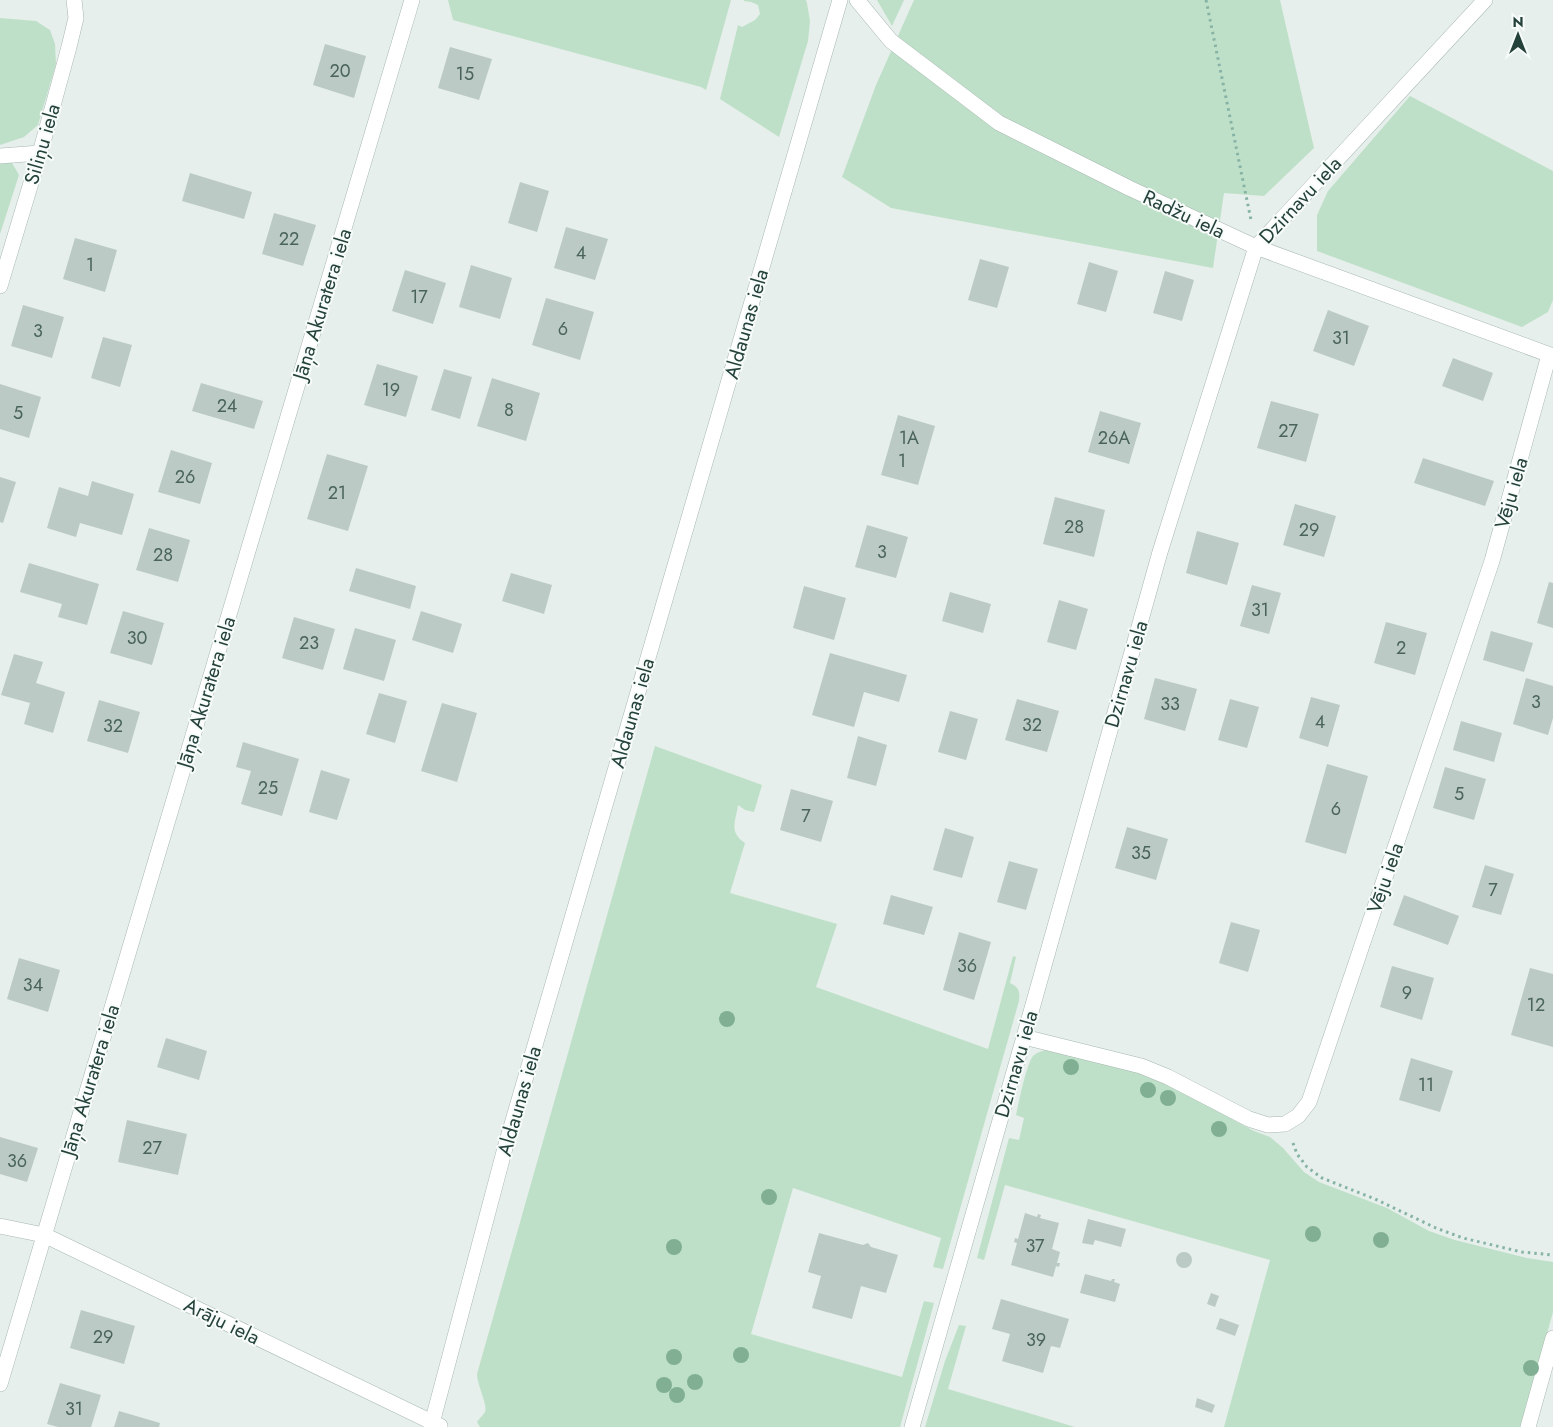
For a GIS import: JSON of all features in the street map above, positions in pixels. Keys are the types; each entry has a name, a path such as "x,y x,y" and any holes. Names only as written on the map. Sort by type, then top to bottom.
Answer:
{"street":[{"name":"Siliņu iela","path":"0,286 40,153 76,18 74,0"},
{"name":"Jāņa Akuratera iela","path":"0,1384 412,0"},
{"name":"Aldaunas iela","path":"435,1426 505,1148 840,0"},
{"name":"Radžu iela","path":"856,0 891,40 999,123 1129,188 1256,247 1551,356"},
{"name":"Dzirnavu iela","path":"912,1427 1024,1038 1160,552 1256,247 1485,0"},
{"path":"0,156 40,153"},
{"name":"Vēju iela","path":"1285,1124 1298,1116 1309,1102 1492,561 1551,356"},
{"path":"1024,1038 1141,1066 1168,1077 1249,1119 1268,1125 1285,1124"},
{"name":"Arāju iela","path":"0,1226 44,1235 435,1426"},
{"path":"1528,1427 1553,1338"}],"path":[{"path":"1206,0 1256,247"},
{"path":"1285,1124 1297,1154 1307,1167 1322,1178 1384,1203 1436,1228 1464,1238 1522,1252 1553,1254"}],"green space":[{"path":"448,0 731,0 706,90 701,87 453,20"},
{"path":"744,0 806,0 807,3 810,21 808,41 779,137 720,99 738,25 742,27 755,20 760,14 758,5"},
{"path":"877,0 904,0 892,26"},
{"path":"914,0 1280,0 1314,148 1264,196 1224,193 1213,268 891,208 842,177 876,85"},
{"path":"0,18 36,21 50,30 55,44 56,64 38,125 24,137 0,145"},
{"path":"1410,96 1553,171 1553,300 1548,312 1522,327 1317,251 1317,215 1328,191"},
{"path":"0,162 12,163 19,175 0,234"},
{"path":"655,746 762,785 754,812 745,810 738,805 734,826 736,835 745,843 730,893 837,924 816,987 988,1049 1013,956 1016,957 1010,983 1018,990 1019,1001 943,1269 933,1267 941,1238 793,1188 751,1334 902,1377 924,1301 934,1303 900,1427 480,1427 477,1422 486,1409 477,1374"},
{"path":"1048,1049 1130,1068 1179,1090 1254,1131 1270,1137 1283,1148 1304,1172 1319,1182 1387,1208 1429,1231 1455,1240 1527,1258 1553,1262 1553,1312 1521,1427 1224,1427 1270,1260 1005,1185 984,1260 977,1258 1009,1138 1019,1140 1024,1118 1016,1115 1030,1061 1033,1056"},
{"path":"959,1325 966,1326 948,1389 1075,1427 925,1427 945,1361"}],"building":[{"path":"325,44 366,56 354,98 313,85"},
{"path":"450,47 492,59 479,100 438,88"},
{"path":"190,173 252,192 244,219 182,201"},
{"path":"520,182 549,191 537,232 508,223"},
{"path":"274,213 316,225 303,266 262,254"},
{"path":"566,227 608,239 595,280 554,268"},
{"path":"75,238 117,250 105,292 63,279"},
{"path":"980,259 1009,267 997,308 968,300"},
{"path":"1089,262 1118,271 1106,312 1077,304"},
{"path":"471,265 512,278 500,319 459,307"},
{"path":"405,270 446,283 433,324 392,311"},
{"path":"1165,271 1194,280 1182,321 1153,313"},
{"path":"546,298 594,312 580,360 532,345"},
{"path":"23,305 64,317 52,358 11,346"},
{"path":"1328,310 1369,326 1354,366 1313,351"},
{"path":"103,337 132,345 120,387 91,378"},
{"path":"1453,358 1493,373 1483,401 1442,386"},
{"path":"377,364 418,376 406,417 364,405"},
{"path":"444,369 472,377 460,419 431,410"},
{"path":"492,378 540,393 526,441 477,426"},
{"path":"201,383 263,401 254,429 192,411"},
{"path":"0,384 41,397 29,438 0,429"},
{"path":"1271,401 1319,414 1306,462 1257,448"},
{"path":"1100,411 1141,423 1129,464 1088,452"},
{"path":"898,415 935,426 918,485 881,475"},
{"path":"171,450 212,463 200,504 158,492"},
{"path":"327,454 368,466 348,531 307,519"},
{"path":"1423,458 1494,481 1485,506 1414,483"},
{"path":"0,477 16,482 3,523 0,522"},
{"path":"92,481 134,494 122,535 80,523 76,537 47,528 59,487 88,496"},
{"path":"1055,497 1105,510 1094,557 1043,544"},
{"path":"1295,504 1336,516 1324,557 1283,545"},
{"path":"867,525 908,537 896,578 855,567"},
{"path":"149,528 190,540 178,582 136,570"},
{"path":"1197,531 1239,543 1227,585 1186,573"},
{"path":"29,563 99,584 87,625 58,617 62,604 20,592"},
{"path":"356,568 416,586 410,609 349,591"},
{"path":"511,573 552,585 544,614 502,601"},
{"path":"1549,582 1553,583 1553,628 1537,623"},
{"path":"1252,585 1281,593 1269,634 1240,626"},
{"path":"804,586 846,598 834,640 793,628"},
{"path":"950,592 991,604 983,633 942,621"},
{"path":"1059,600 1088,609 1076,650 1047,642"},
{"path":"123,611 164,623 152,665 110,653"},
{"path":"421,611 462,624 453,653 412,640"},
{"path":"294,617 335,629 323,670 282,658"},
{"path":"1386,622 1427,633 1415,675 1374,663"},
{"path":"355,628 396,640 384,681 343,669"},
{"path":"1491,631 1533,643 1524,672 1483,660"},
{"path":"830,653 907,675 899,702 864,692 854,727 812,715"},
{"path":"14,654 43,662 36,683 65,692 53,733 24,724 30,703 1,695"},
{"path":"1155,678 1197,689 1185,731 1144,719"},
{"path":"1526,678 1553,686 1553,718 1548,735 1513,724"},
{"path":"379,693 407,701 395,743 366,734"},
{"path":"1311,697 1340,705 1328,747 1299,738"},
{"path":"1017,699 1059,711 1047,752 1005,740"},
{"path":"1230,699 1259,707 1247,748 1218,740"},
{"path":"99,700 140,712 128,753 87,741"},
{"path":"442,703 477,713 457,782 421,771"},
{"path":"950,711 978,719 966,760 938,752"},
{"path":"1461,721 1502,733 1494,762 1453,750"},
{"path":"858,736 887,745 876,786 847,778"},
{"path":"243,742 299,759 282,816 241,804 251,771 236,767"},
{"path":"1327,764 1368,776 1346,854 1305,842"},
{"path":"1445,767 1486,779 1474,820 1433,808"},
{"path":"321,770 350,779 337,820 309,812"},
{"path":"791,789 833,801 821,842 780,830"},
{"path":"1127,827 1168,839 1156,880 1115,868"},
{"path":"945,828 974,837 962,878 933,870"},
{"path":"1009,861 1038,869 1026,910 997,902"},
{"path":"1485,865 1514,874 1501,915 1472,907"},
{"path":"891,895 933,907 924,935 883,924"},
{"path":"1404,895 1459,916 1448,945 1393,925"},
{"path":"1231,922 1260,930 1248,972 1219,963"},
{"path":"959,932 991,942 974,1000 943,990"},
{"path":"19,958 60,970 48,1012 7,999"},
{"path":"1392,966 1434,978 1422,1020 1380,1007"},
{"path":"1530,968 1553,974 1553,1047 1511,1035"},
{"path":"166,1038 207,1051 199,1080 157,1067"},
{"path":"1411,1058 1453,1071 1440,1112 1399,1100"},
{"path":"127,1120 187,1134 178,1175 118,1162"},
{"path":"0,1137 38,1148 27,1182 0,1174"},
{"path":"1025,1213 1037,1217 1038,1214 1041,1215 1040,1218 1059,1223 1052,1249 1060,1252 1057,1263 1060,1263 1059,1267 1056,1266 1053,1277 1011,1265 1017,1243 1014,1242 1015,1238 1018,1239"},
{"path":"1088,1219 1126,1229 1121,1247 1095,1240 1093,1245 1082,1243"},
{"path":"819,1233 863,1245 868,1243 871,1247 898,1255 886,1293 861,1286 852,1319 812,1308 821,1276 808,1272"},
{"path":"1184,1252 1192,1260 1184,1268 1176,1260"},
{"path":"1085,1274 1111,1281 1115,1279 1114,1282 1120,1284 1115,1302 1080,1293"},
{"path":"1211,1293 1219,1296 1215,1307 1207,1304"},
{"path":"1001,1299 1069,1319 1060,1348 1051,1346 1043,1373 1002,1361 1010,1334 992,1329"},
{"path":"81,1310 135,1326 124,1364 70,1348"},
{"path":"1220,1318 1239,1325 1235,1336 1216,1329"},
{"path":"60,1383 101,1395 91,1427 58,1427 47,1424"},
{"path":"1197,1398 1215,1405 1212,1413 1195,1407"},
{"path":"119,1411 160,1423 159,1427 114,1427"}]}
